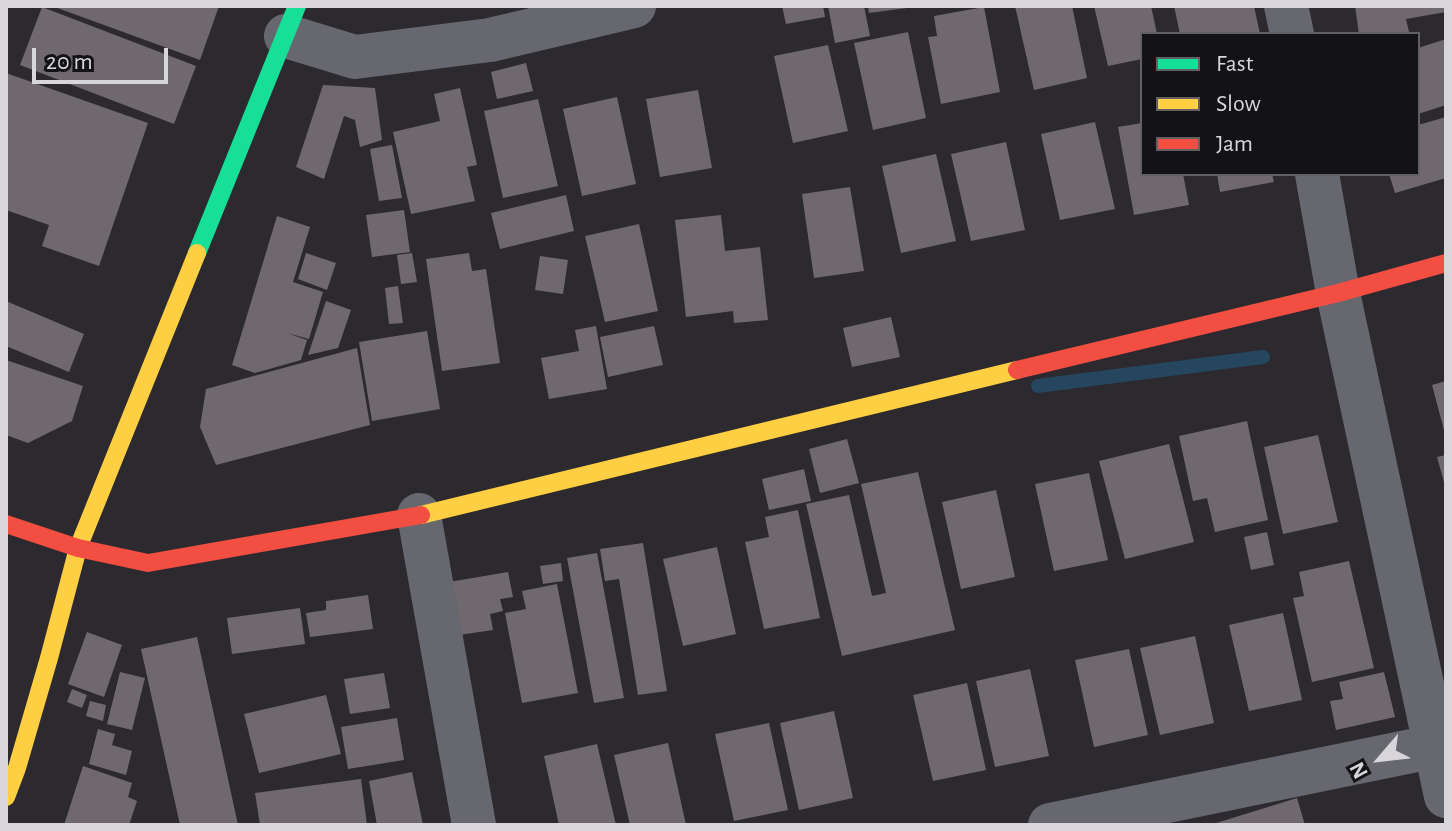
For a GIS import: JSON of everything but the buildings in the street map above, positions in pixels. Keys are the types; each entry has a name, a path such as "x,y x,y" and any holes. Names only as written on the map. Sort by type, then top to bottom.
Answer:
{"street":[{"path":"6,797 49,658 78,548 291,21 355,57 490,40 634,6"},
{"path":"1286,6 1292,32"},
{"path":"1317,176 1338,293 1446,796"},
{"path":"6,524 78,548 148,563 419,515 1338,293 1446,263"},
{"path":"419,515 474,825"},
{"path":"1050,825 1436,746"}],"waterway":[{"path":"1038,386 1263,357"}],"traffic: fast":[{"path":"197,253 297,6"}],"traffic: slow":[{"path":"6,797 49,658 78,548 197,253"},
{"path":"421,515 1017,370"}],"traffic: jam":[{"path":"1017,370 1338,293 1446,263"},
{"path":"6,524 78,548 148,563 421,515"}]}
